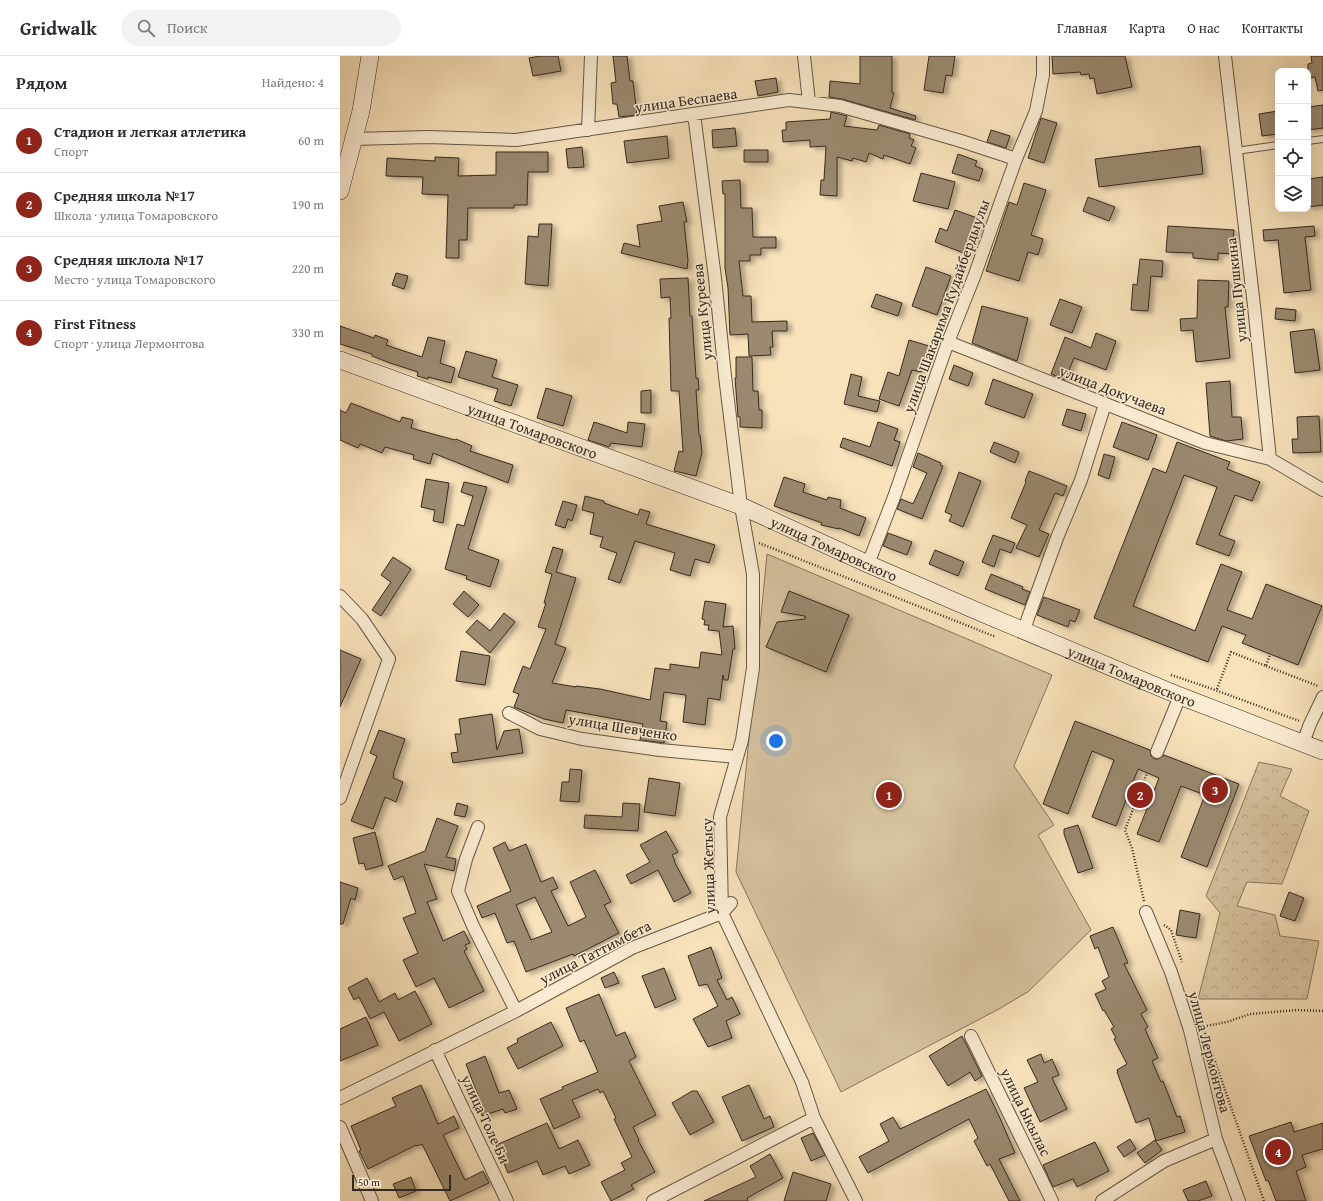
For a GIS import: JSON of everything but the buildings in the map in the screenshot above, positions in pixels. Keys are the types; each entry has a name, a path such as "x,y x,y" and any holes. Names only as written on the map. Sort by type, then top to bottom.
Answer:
{"street":[{"path":"340,191 361,111 370,56"},
{"path":"588,130 591,56"},
{"path":"804,56 809,102"},
{"name":"улица Шакарима Кудайбердыулы","path":"868,564 896,490 948,342 974,277 1016,159 1036,111 1043,75 1043,56"},
{"name":"улица Пушкина","path":"1225,56 1270,459"},
{"name":"улица Беспаева","path":"353,139 428,137 516,140 789,100 840,106 961,141 1016,159"},
{"name":"улица Куреева","path":"693,115 715,278 724,376 741,506"},
{"name":"улица Докучаева","path":"948,342 1205,443 1270,459"},
{"name":"улица Томаровского","path":"340,360 741,506 868,564 984,614 1180,696 1323,751"},
{"path":"1024,630 1057,538 1081,480 1105,404"},
{"path":"1270,459 1323,490"},
{"name":"улица Жетысу","path":"741,506 753,574 753,668 742,740 720,817 722,913 802,1082 814,1118 856,1201"},
{"path":"340,596 362,619 389,659 340,798"},
{"path":"1157,752 1180,696"},
{"path":"1303,743 1323,697"},
{"name":"улица Шевченко","path":"509,713 540,729 582,738 660,750 737,757"},
{"path":"478,827 466,859 458,891 473,926 516,1011"},
{"name":"улица Таттимбета","path":"340,1098 516,1011 632,948 722,913 731,903"},
{"name":"улица Лермонтова","path":"1146,912 1171,972 1190,1030 1216,1139 1239,1201"},
{"name":"улица Ыкылас","path":"971,1036 1052,1201"},
{"name":"улица Толе Би","path":"435,1050 507,1201"},
{"path":"653,1201 814,1118"},
{"path":"340,1127 372,1201"},
{"path":"1102,1201 1164,1161 1216,1139"}],"lane":[{"path":"1311,141 1323,139"},
{"path":"1236,151 1275,145"}],"path":[{"path":"1217,689 1231,652 1323,688"},
{"path":"1266,666 1270,654"},
{"path":"1147,772 1124,830 1132,848 1146,912 1171,930 1183,967"},
{"path":"1190,1030 1227,1022 1250,1014 1297,1010 1323,1011"},
{"path":"1200,1019 1264,1201"}],"green space":[{"path":"767,554 1052,675 1014,766 1054,825 1038,835 1091,930 1029,991 999,1009 841,1092 736,872"},
{"path":"1259,762 1292,769 1280,796 1309,811 1282,884 1247,882 1237,906 1275,915 1280,936 1319,941 1307,999 1198,999 1220,913 1206,896"}],"place":[{"name":"Средняя шклола №17","path":"1215,790"},
{"name":"Стадион и легкая атлетика","path":"889,795"},
{"name":"Средняя школа №17","path":"1140,795"},
{"name":"First Fitness","path":"1278,1152"}]}
